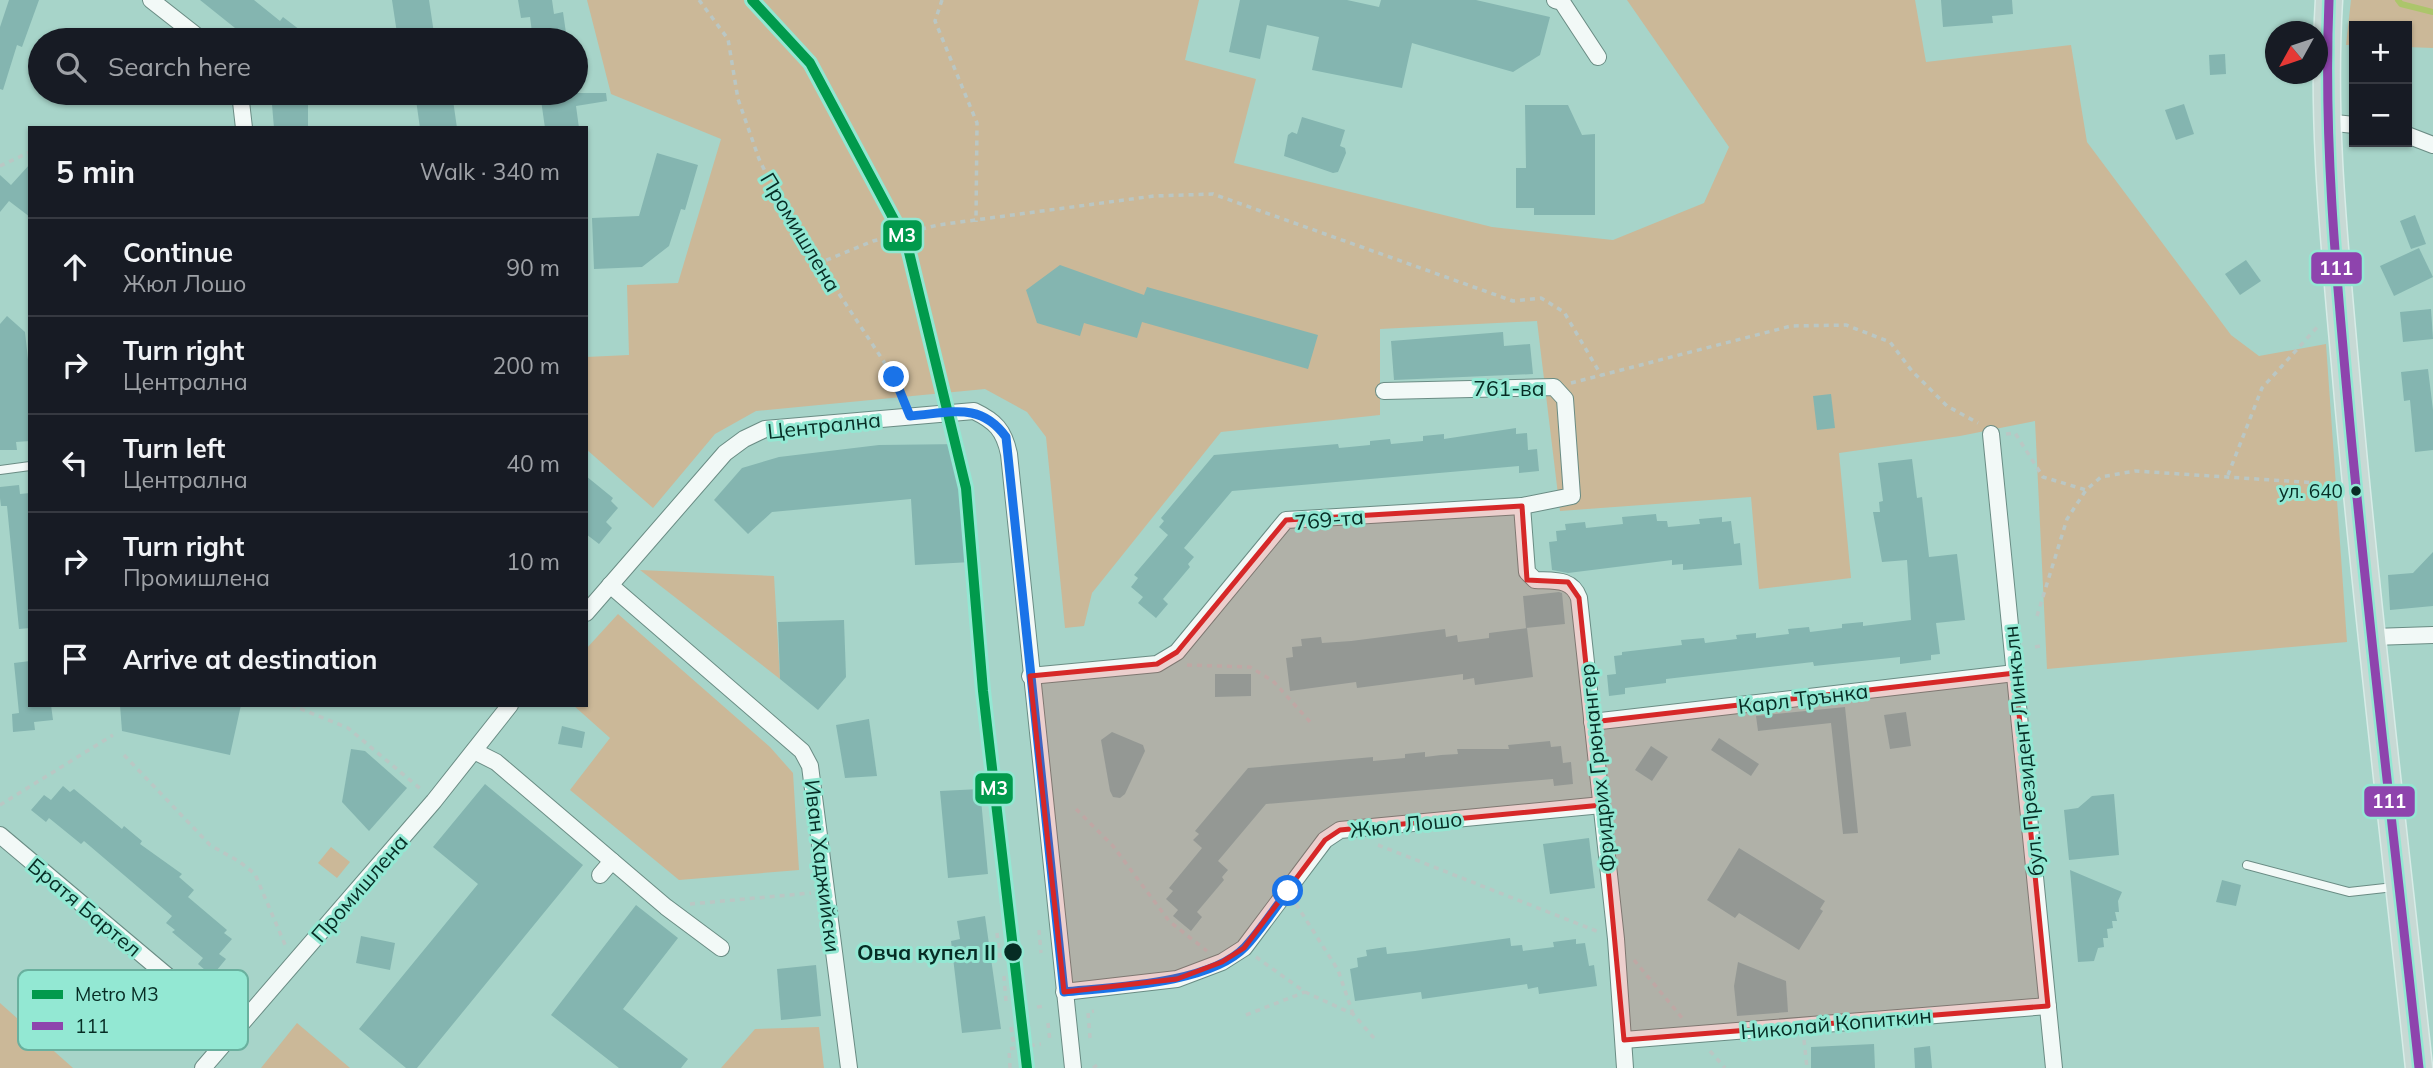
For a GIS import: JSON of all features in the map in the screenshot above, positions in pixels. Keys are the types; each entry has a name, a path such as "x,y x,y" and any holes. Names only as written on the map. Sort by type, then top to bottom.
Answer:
{"highway":[{"path":"2329,0 2326,122 2340,302 2356,485 2419,1068"}],"street":[{"path":"151,0 187,28"},
{"path":"1560,1 1598,57"},
{"path":"241,105 244,126"},
{"path":"2326,122 2349,124"},
{"path":"2412,137 2433,145"},
{"name":"761-ва","path":"1384,391 1554,387 1565,399 1574,492 1564,499 1522,506"},
{"name":"Централна","path":"610,586 725,453 744,439 765,429 974,411 994,421 1006,437 1073,1068"},
{"name":"бул. Президент Линкълн","path":"1991,435 2054,1068"},
{"name":"769-та","path":"1157,664 1177,652 1190,639 1286,520 1522,506"},
{"name":"Фридрих Грюнангер","path":"1522,506 1527,572 1535,580 1568,582 1576,589 1616,939 1625,1068"},
{"path":"588,611 610,586"},
{"name":"Иван Хаджийски","path":"610,586 802,751 810,766 849,1068"},
{"path":"2373,637 2433,635"},
{"path":"1030,676 1157,664"},
{"name":"Карл Трънка","path":"1592,722 2015,673"},
{"name":"Промишлена","path":"248,1017 434,801 508,707"},
{"path":"474,751 496,762 666,907 695,941 721,948"},
{"name":"Жюл Лошо","path":"1064,992 1177,979 1222,962 1244,948 1325,840 1340,830 1602,805"},
{"name":"Братя Бартел","path":"0,835 160,970"},
{"path":"600,875 612,861"},
{"name":"Николай Копиткин","path":"1624,1040 2048,1006"},
{"name":"Промишлена","path":"204,1068 219,1050"}],"lane":[{"path":"0,470 28,466"},
{"path":"2247,865 2349,892 2400,886"}],"path":[{"name":"Промишлена","path":"699,0 728,39 738,99 759,159 785,212 894,377 910,416"},
{"path":"942,0 934,22 977,123 976,222"},
{"path":"0,166 28,153"},
{"path":"817,264 873,241 938,225 1154,196 1213,194 1513,302 1541,298 1564,312 1601,375"},
{"path":"2228,475 2262,388 2340,302"},
{"path":"1554,387 1791,326 1846,325 1890,342 1912,371 1947,406 1983,426 1991,435 2015,433 2043,477 2086,489"},
{"path":"2037,616 2067,519 2086,489 2101,477 2135,471 2356,485"},
{"path":"1157,664 1250,667 1273,681 1312,724"},
{"path":"297,707 348,728 434,801"},
{"path":"0,805 113,735"},
{"path":"124,755 210,845 255,874 293,964"},
{"path":"1076,809 1113,846 1169,921 1222,962"},
{"path":"1340,830 1616,939 1725,1068"},
{"path":"1288,891 1338,970 1353,1014 1374,1038"},
{"path":"666,907 827,892"},
{"path":"1039,930 1041,953"},
{"path":"997,933 1000,958"},
{"path":"1244,948 1305,992 1353,1014"},
{"path":"1004,976 1006,1002"},
{"path":"1246,1015 1305,992"},
{"path":"1037,1007 1045,1006"},
{"path":"1090,1038 1088,1012 1094,1011"},
{"path":"1048,1023 1050,1042"},
{"path":"1802,1024 1807,1068"},
{"path":"1011,1027 1019,1053"},
{"path":"1010,1068 1009,1049 1041,1044"},
{"path":"1093,1068 1100,1063"}],"highlighted area":[{"path":"1522,506 1527,580 1568,582 1579,598 1592,722 2015,673 2048,1006 1624,1040 1602,805 1340,830 1325,840 1244,948 1222,962 1177,979 1064,992 1030,676 1157,664 1177,652 1286,520"}],"shaded area":[{"path":"587,0 1199,0 1185,60 1256,79 1234,163 1492,227 1613,240 1704,203 1729,147 1627,0 1915,0 1926,62 2071,45 2087,142 2231,335 2259,356 2326,344 2347,642 2047,669 2035,421 1960,436 1839,453 1851,578 1759,589 1751,497 1560,511 1537,321 1380,329 1380,415 1221,432 1092,593 1084,626 1065,628 1046,437 1027,412 985,389 756,411 715,434 653,508 588,451 588,357 629,355 627,285 678,283 721,139 611,94"},
{"path":"2351,0 2433,0 2433,48 2412,47 2412,21 2349,21 2349,45 2346,45"},
{"path":"640,570 774,576 780,679"},
{"path":"618,614 770,747 793,773 799,870 679,880 570,790 610,738 575,707 588,707 588,647"},
{"path":"331,847 350,862 337,878 318,863"},
{"path":"0,1003 18,1019 18,1050 53,1050 73,1068 0,1068"},
{"path":"297,1023 350,1068 261,1068"},
{"path":"819,1027 824,1068 721,1068 755,1029"}],"building":[{"path":"9,0 39,0 22,47 17,45 3,90 0,89 0,27"},
{"path":"200,0 254,0 280,21 283,17 297,28 235,28"},
{"path":"392,0 429,0 433,28 396,28"},
{"path":"518,0 552,0 554,14 563,12 565,28 531,28 530,17 521,18"},
{"path":"1240,0 1347,0 1379,7 1381,0 1476,0 1550,17 1540,55 1513,72 1412,43 1402,88 1312,70 1319,37 1267,25 1260,59 1229,52"},
{"path":"1941,0 2012,0 2013,14 1992,16 1993,23 1943,27"},
{"path":"2225,54 2226,74 2210,75 2209,55"},
{"path":"588,93 606,93 607,101 588,104"},
{"path":"2184,104 2194,134 2176,140 2165,110"},
{"path":"272,105 308,105 308,126 274,126"},
{"path":"417,105 454,105 457,126 420,126"},
{"path":"542,105 582,105 576,106 579,126 545,126"},
{"path":"1525,105 1568,105 1582,135 1595,134 1595,215 1534,215 1534,208 1516,208 1516,168 1526,168"},
{"path":"1302,117 1345,130 1340,146 1345,148 1346,153 1338,172 1333,173 1284,156 1288,135 1292,132 1297,134"},
{"path":"657,153 698,165 685,210 681,209 669,246 642,267 594,269 592,218 639,216"},
{"path":"28,166 28,215 9,201 0,212 0,175 11,185"},
{"path":"2415,215 2426,244 2411,249 2400,221"},
{"path":"2419,248 2433,277 2394,296 2380,266"},
{"path":"2246,260 2261,281 2240,295 2225,274"},
{"path":"1060,265 1144,295 1147,287 1318,335 1308,369 1142,322 1137,338 1084,323 1080,336 1037,323 1026,290"},
{"path":"2431,309 2433,339 2403,342 2400,312"},
{"path":"7,316 25,332 28,360 28,441 16,442 17,450 0,450 0,324"},
{"path":"1503,332 1504,346 1530,344 1533,374 1394,380 1391,341"},
{"path":"2428,369 2433,410 2433,450 2415,452 2410,400 2404,401 2401,372"},
{"path":"1831,394 1835,428 1817,430 1813,396"},
{"path":"1516,428 1516,434 1527,433 1528,450 1537,449 1539,471 1519,473 1519,466 1232,491 1184,548 1194,557 1188,564 1190,567 1163,599 1168,604 1156,618 1138,603 1143,597 1131,587 1138,578 1134,575 1168,535 1159,527 1164,521 1161,518 1214,455 1338,444 1339,448 1370,445 1370,441 1390,439 1391,444 1423,441 1423,436 1444,434 1444,439"},
{"path":"963,444 972,562 915,565 911,499 772,512 748,534 714,500 742,468 779,457 879,445"},
{"path":"1912,459 1917,498 1922,497 1929,557 1957,554 1965,620 1936,623 1940,654 1931,655 1931,660 1900,664 1900,657 1814,666 1813,662 1666,679 1666,683 1625,688 1625,694 1609,696 1607,675 1616,674 1614,656 1622,655 1622,652 1682,645 1681,640 1704,638 1705,643 1737,639 1736,635 1756,633 1756,638 1789,634 1788,629 1809,627 1810,632 1842,628 1842,624 1863,622 1863,626 1911,620 1907,560 1882,562 1873,512 1880,512 1879,502 1883,501 1878,463"},
{"path":"588,478 613,498 611,501 618,508 606,522 612,528 599,544 588,536"},
{"path":"19,485 20,494 28,493 28,628 19,629 7,506 1,506 0,487"},
{"path":"1656,514 1657,521 1667,521 1668,527 1700,524 1699,519 1722,517 1722,522 1731,521 1734,544 1740,543 1742,565 1683,570 1683,564 1672,565 1672,560 1568,573 1552,570 1549,542 1557,541 1556,531 1566,530 1565,524 1585,522 1586,528 1623,524 1622,517"},
{"path":"2433,552 2433,606 2390,610 2388,575 2413,573"},
{"path":"1562,593 1565,624 1526,628 1523,596"},
{"path":"844,620 846,677 818,710 780,679 778,622"},
{"path":"1527,628 1533,677 1475,685 1474,678 1463,680 1463,674 1357,688 1356,682 1290,691 1286,658 1293,657 1292,647 1302,646 1301,639 1321,637 1322,643 1351,641 1445,629 1446,637 1457,635 1458,642 1489,638 1489,633"},
{"path":"28,661 28,707 51,707 53,720 34,722 35,730 13,732 12,714 19,713 14,663"},
{"path":"1215,674 1251,674 1251,696 1215,697"},
{"path":"120,707 241,707 230,755 122,731"},
{"path":"1845,707 1858,833 1843,834 1831,723 1758,731 1756,716"},
{"path":"1906,712 1911,746 1890,749 1884,715"},
{"path":"869,719 877,776 845,778 836,725"},
{"path":"562,726 585,732 582,748 558,744"},
{"path":"1112,732 1143,745 1145,751 1125,794 1120,798 1113,797 1110,791 1101,740"},
{"path":"1719,738 1759,764 1751,776 1711,750"},
{"path":"1550,741 1551,747 1561,746 1563,763 1571,762 1573,784 1554,786 1553,779 1266,804 1218,861 1228,870 1222,877 1224,880 1197,912 1202,917 1191,931 1173,916 1178,910 1166,899 1173,891 1169,888 1202,848 1193,840 1199,834 1195,831 1248,768 1373,757 1373,761 1405,758 1405,754 1425,752 1425,757 1458,754 1457,749 1509,749 1508,745"},
{"path":"1651,746 1668,757 1652,781 1635,770"},
{"path":"351,749 365,751 407,788 369,831 342,802"},
{"path":"485,784 583,865 417,1068 406,1068 359,1029 478,884 433,847"},
{"path":"63,786 70,792 74,789 122,829 124,826 142,841 140,844 182,874 179,877 194,890 188,897 227,930 224,933 232,939 219,954 226,959 217,970 205,970 198,964 203,958 172,932 175,930 166,923 172,916 84,841 81,844 49,818 46,822 31,810 44,795 51,800"},
{"path":"980,789 988,874 948,878 940,791"},
{"path":"2114,794 2119,855 2069,860 2064,810 2078,808 2092,796"},
{"path":"1589,838 1595,888 1550,894 1543,844"},
{"path":"1739,848 1825,901 1820,909 1823,911 1799,950 1739,913 1735,918 1707,900"},
{"path":"2070,870 2122,892 2118,901 2119,912 2115,912 2117,921 2112,921 2113,928 2107,929 2108,938 2103,938 2104,947 2098,948 2094,961 2078,962"},
{"path":"2222,880 2241,885 2236,906 2216,902"},
{"path":"636,905 678,938 623,1009 688,1059 681,1068 619,1068 551,1015"},
{"path":"985,916 1001,1029 962,1033 951,941 960,939 957,921"},
{"path":"361,936 395,943 390,970 356,963"},
{"path":"1510,938 1511,946 1522,945 1523,951 1554,947 1553,942 1576,939 1576,944 1585,943 1589,966 1594,965 1597,986 1539,994 1538,987 1528,989 1527,984 1422,999 1421,992 1355,1001 1350,969 1358,967 1357,958 1367,956 1366,950 1386,947 1387,954"},
{"path":"1738,962 1786,981 1788,1012 1737,1016 1734,986"},
{"path":"816,965 821,1016 781,1020 777,969"},
{"path":"1874,1044 1875,1068 1811,1068 1811,1047"},
{"path":"1930,1046 1932,1068 1915,1068 1914,1048"}],"waterway":[{"path":"2398,0 2401,4 2433,12"}],"metro line":[{"name":"M3","path":"752,0 810,63 907,244 966,488 983,691 1027,1068"}],"transit line":[{"name":"111","path":"2329,0 2328,106 2340,319 2366,586 2419,1068"}],"place":[{"name":"ул. 640","path":"2356,491"},
{"name":"Овча купел II","path":"1013,952"}],"route":[{"path":"894,377 910,416 974,411 994,421 1006,437 1064,992 1177,979 1222,962 1244,948 1288,891"}]}
